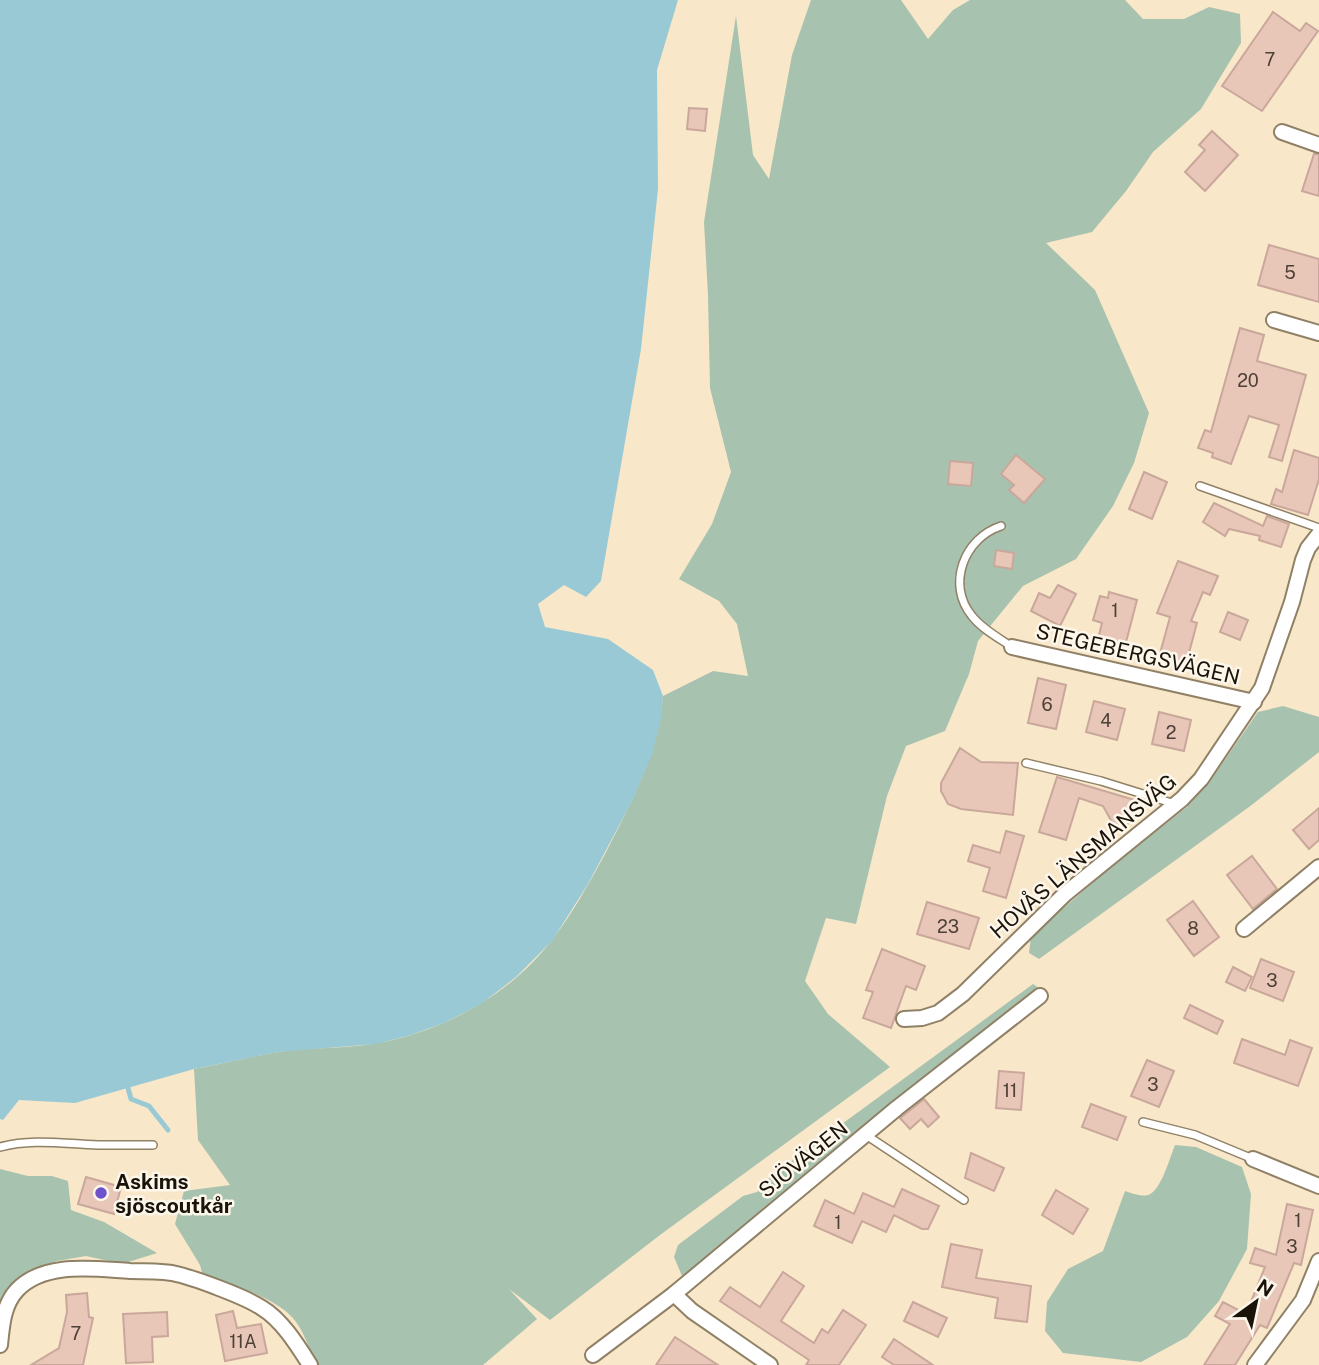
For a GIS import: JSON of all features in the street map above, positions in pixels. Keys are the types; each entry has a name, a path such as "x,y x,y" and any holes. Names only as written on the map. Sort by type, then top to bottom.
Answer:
{"street":[{"path":"1282,132 1319,145"},
{"path":"1274,320 1319,333"},
{"name":"HOVÅS LÄNSMANSVÄG","path":"904,1019 922,1018 938,1013 963,994 1065,894 1176,804 1201,779 1254,702 1268,674 1308,548 1319,534"},
{"name":"STEGEBERGSVÄGEN","path":"1012,647 1254,702"},
{"path":"1244,929 1319,867"},
{"name":"SJÖVÄGEN","path":"593,1355 674,1294 897,1108 1040,996"},
{"path":"1252,1159 1319,1186"},
{"path":"1255,1365 1304,1300 1319,1261"},
{"path":"0,1345 3,1317 16,1291 42,1274 85,1268 158,1272 172,1273 200,1282 263,1308 280,1323 310,1365"},
{"path":"674,1294 692,1311 769,1365"}],"lane":[{"path":"1200,486 1319,528"},
{"path":"1001,526 988,530 969,550 962,562 961,581 964,602 972,616 1012,647"},
{"path":"1026,763 1101,781 1176,804"},
{"path":"1143,1122 1195,1135 1252,1159"},
{"path":"866,1135 964,1200"},
{"path":"0,1147 40,1140 98,1145 153,1145"}],"green space":[{"path":"811,0 901,0 928,39 953,10 970,0 1125,0 1143,19 1184,19 1209,7 1240,14 1241,43 1201,109 1153,152 1126,191 1092,232 1046,243 1095,290 1149,413 1134,463 1113,506 1076,559 1023,586 978,641 969,674 945,731 906,746 887,796 856,924 826,918 805,981 828,1014 890,1067 660,1235 550,1320 509,1289 537,1319 483,1365 316,1365 303,1334 284,1310 262,1297 203,1276 200,1265 175,1224 184,1191 230,1185 198,1140 194,1069 278,1052 366,1045 403,1037 451,1019 496,993 517,977 552,940 593,876 642,778 655,738 663,696 713,671 748,676 737,624 719,601 679,579 712,524 731,472 710,388 704,222 736,16 753,155 769,179 792,55"},
{"path":"1283,706 1319,717 1319,752 1249,807 1039,959 1029,953 1031,936 1119,860 1187,807 1208,784 1258,712"},
{"path":"1033,984 1039,988 1035,995 682,1276 674,1257 678,1245 743,1196 757,1192 771,1176"},
{"path":"1175,1145 1196,1147 1242,1167 1251,1194 1247,1249 1219,1301 1187,1337 1141,1362 1063,1353 1045,1331 1047,1302 1068,1269 1103,1251 1125,1191 1145,1195 1153,1192"},
{"path":"0,1169 28,1176 52,1176 68,1181 71,1210 104,1222 157,1253 122,1264 86,1256 38,1267 14,1285 0,1310"}],"water":[{"path":"0,0 678,0 657,70 658,189 641,349 601,581 586,597 564,585 538,604 545,627 608,639 653,670 663,696 661,719 652,755 632,801 588,884 552,941 516,977 481,1004 444,1023 376,1044 278,1052 194,1069 75,1103 19,1100 3,1120 0,1119"}],"building":[{"path":"1273,12 1300,31 1306,23 1318,31 1262,111 1222,86"},
{"path":"689,108 707,109 705,131 687,129"},
{"path":"1212,131 1238,155 1205,191 1185,172 1205,150 1199,145"},
{"path":"1314,154 1319,154 1319,196 1302,191"},
{"path":"1269,245 1319,259 1319,302 1258,285"},
{"path":"1240,328 1264,335 1257,361 1306,375 1282,461 1269,457 1279,425 1249,416 1231,464 1198,448 1205,430 1211,432"},
{"path":"1294,450 1319,458 1319,479 1308,515 1271,504 1276,489 1282,492"},
{"path":"1016,455 1045,479 1024,503 1009,490 1014,485 1001,474"},
{"path":"950,461 973,463 971,486 948,484"},
{"path":"1144,472 1167,482 1152,519 1129,509"},
{"path":"1214,503 1263,526 1267,516 1289,524 1281,547 1259,540 1260,536 1229,529 1225,536 1203,522"},
{"path":"996,550 1014,553 1012,569 994,566"},
{"path":"1178,561 1218,576 1210,595 1203,592 1191,621 1197,623 1186,664 1159,657 1170,617 1157,613"},
{"path":"1058,585 1076,594 1060,626 1031,611 1039,593 1050,598"},
{"path":"1109,592 1137,600 1125,646 1098,639 1102,623 1093,620 1100,596 1108,598"},
{"path":"1228,612 1248,620 1240,640 1220,632"},
{"path":"1038,678 1066,685 1056,729 1028,723"},
{"path":"1094,701 1125,709 1117,740 1086,732"},
{"path":"1159,712 1191,720 1184,751 1152,744"},
{"path":"960,748 981,762 1018,763 1013,815 961,809 948,804 941,791 941,783"},
{"path":"1057,777 1145,803 1145,812 1117,831 1103,806 1079,798 1066,840 1039,832"},
{"path":"1319,808 1319,840 1309,849 1293,830"},
{"path":"1006,831 1024,836 1006,898 983,891 990,868 968,861 973,845 1000,853"},
{"path":"1252,856 1277,889 1253,909 1227,875"},
{"path":"1193,901 1219,937 1194,956 1167,920"},
{"path":"927,902 979,918 969,949 917,934"},
{"path":"882,949 925,966 916,990 906,986 891,1028 863,1018 873,992 866,990"},
{"path":"1261,959 1294,972 1283,1001 1250,988"},
{"path":"1233,967 1252,977 1245,991 1226,982"},
{"path":"1190,1005 1223,1021 1217,1034 1184,1018"},
{"path":"1242,1039 1285,1055 1290,1040 1312,1048 1298,1086 1234,1063"},
{"path":"1147,1060 1174,1071 1159,1107 1131,1096"},
{"path":"999,1071 1024,1073 1021,1110 996,1108"},
{"path":"924,1099 939,1117 928,1127 921,1119 910,1129 900,1118"},
{"path":"1091,1104 1126,1117 1117,1140 1082,1127"},
{"path":"971,1153 1004,1168 994,1191 965,1178"},
{"path":"86,1177 121,1187 114,1214 78,1204"},
{"path":"902,1189 939,1206 928,1229 922,1229 894,1215 886,1232 862,1221 852,1243 814,1226 825,1200 854,1214 863,1193 894,1207"},
{"path":"1056,1190 1088,1209 1073,1234 1042,1215"},
{"path":"1287,1204 1313,1210 1301,1265 1294,1263 1267,1328 1260,1325 1235,1365 1204,1365 1230,1324 1215,1316 1223,1302 1246,1314 1265,1267 1250,1263 1255,1248 1276,1255"},
{"path":"951,1244 982,1250 976,1278 1031,1286 1027,1322 995,1318 998,1298 942,1287"},
{"path":"783,1272 804,1286 781,1321 814,1343 822,1329 828,1333 843,1310 866,1325 839,1365 806,1365 809,1360 720,1301 730,1287 760,1307"},
{"path":"87,1293 89,1317 93,1318 83,1365 31,1365 59,1348 67,1312 66,1295"},
{"path":"913,1302 947,1318 938,1337 904,1321"},
{"path":"233,1311 237,1328 261,1324 267,1353 225,1361 216,1315"},
{"path":"167,1312 168,1336 152,1337 153,1362 126,1363 123,1314"},
{"path":"675,1337 718,1365 656,1365"},
{"path":"894,1339 933,1365 894,1365 882,1357"}],"waterway":[{"path":"128,1088 131,1099 149,1106 168,1130"}],"place":[{"name":"Askims sjöscoutkår","path":"101,1193"}]}
